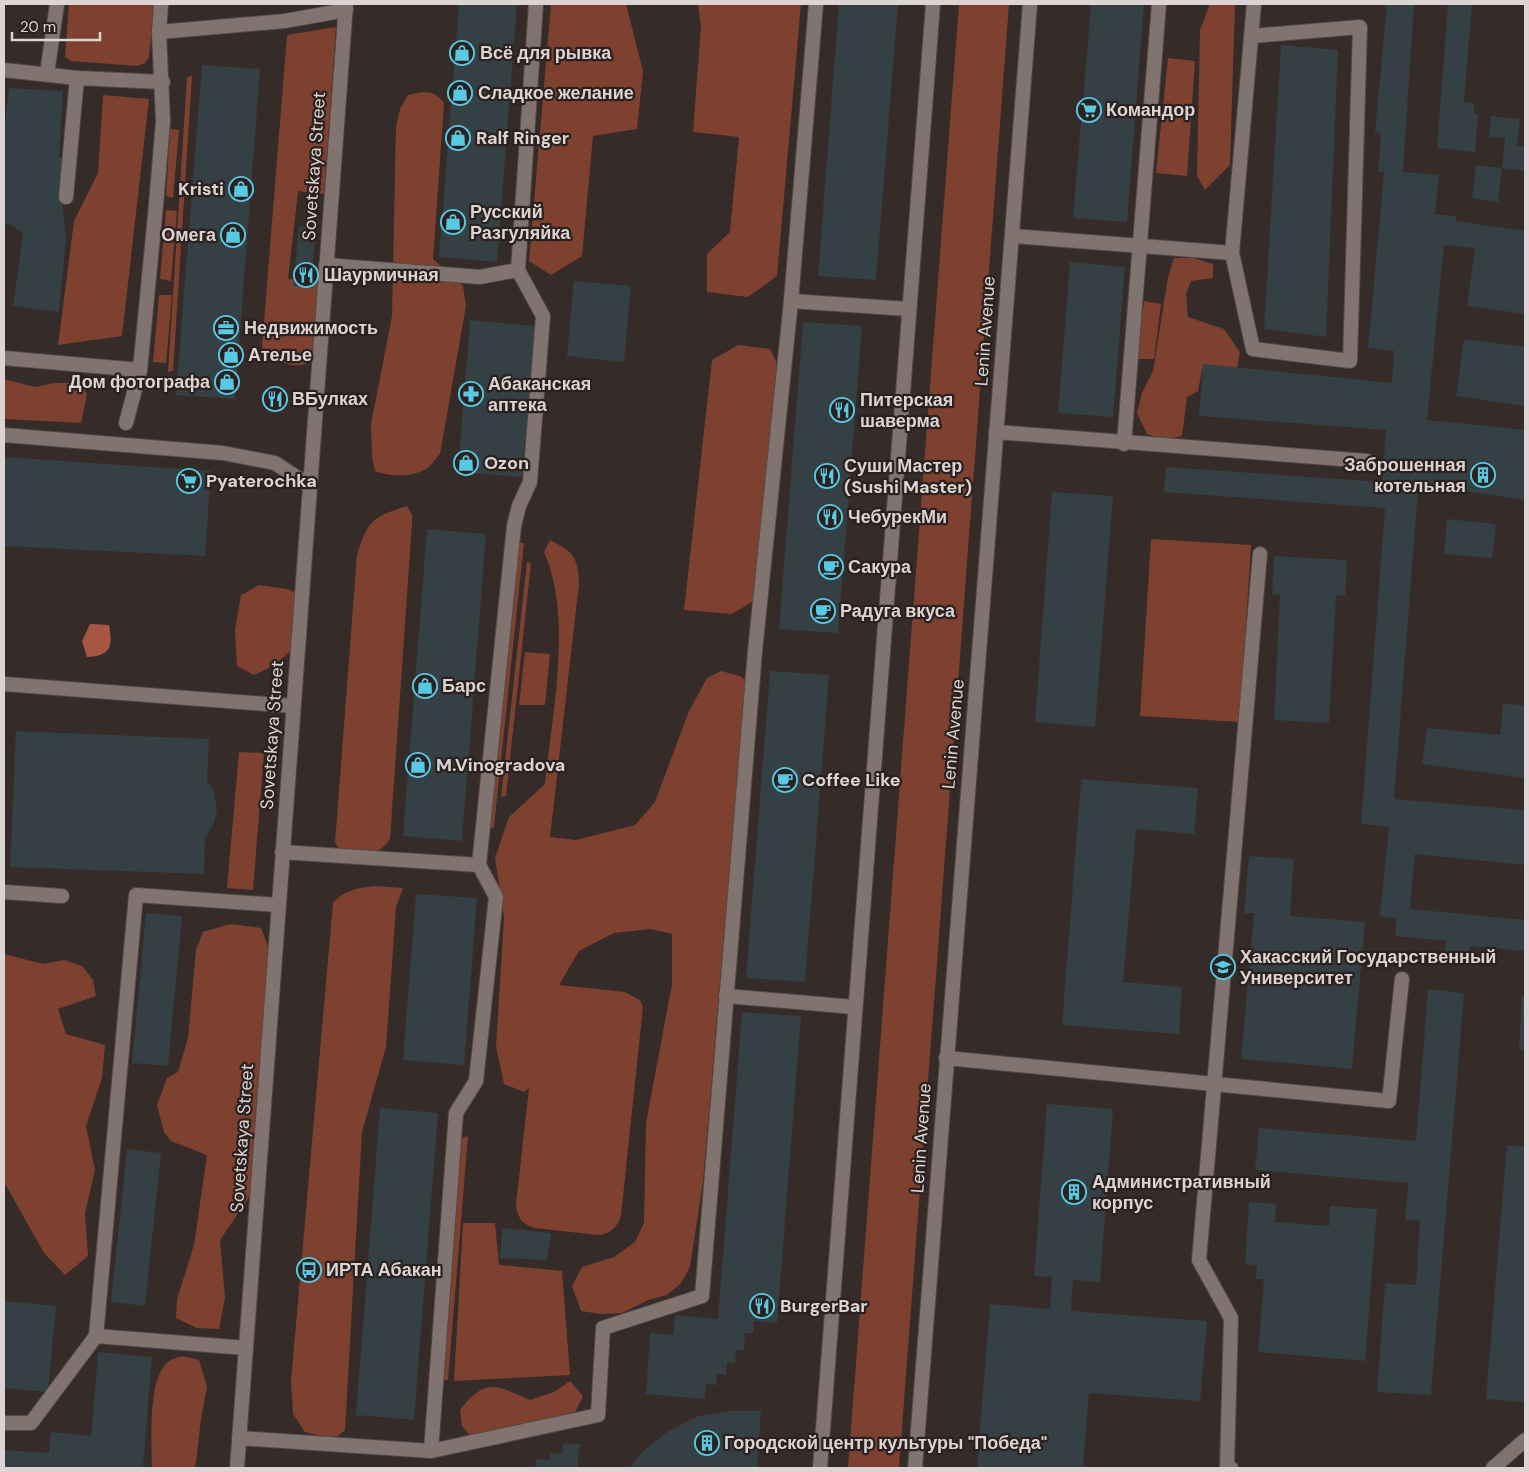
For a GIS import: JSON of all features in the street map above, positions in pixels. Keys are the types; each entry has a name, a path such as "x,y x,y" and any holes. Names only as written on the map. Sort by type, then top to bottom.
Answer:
{"street":[{"path":"47,74 57,4"},
{"path":"126,423 140,370 163,121 163,82 159,32 161,4"},
{"path":"431,1451 456,1113 476,1081 496,897 479,865 514,526 519,506 530,482 543,316 518,270 536,4"},
{"path":"239,1438 431,1451 598,1415 603,1328 702,1296 755,651 791,301 816,4"},
{"path":"820,1468 854,1007 933,4"},
{"name":"Lenin Avenue","path":"914,1468 1030,4"},
{"path":"1124,444 1158,4"},
{"path":"1252,36 1360,27 1350,361 1253,349 1232,253 1254,4"},
{"path":"159,32 285,21 346,7"},
{"name":"Sovetskaya Street","path":"237,1468 346,7"},
{"path":"4,70 77,78 163,82"},
{"path":"66,197 77,78"},
{"path":"1012,236 1232,253"},
{"path":"326,265 480,277 518,270"},
{"path":"791,301 908,309"},
{"path":"4,358 140,370"},
{"path":"996,432 1124,444 1366,461"},
{"path":"4,435 222,453 275,463 310,486"},
{"path":"1231,1468 1227,1467 1231,1318 1199,1260 1260,554"},
{"path":"4,684 293,706"},
{"path":"282,852 479,865"},
{"path":"4,892 62,896"},
{"path":"4,1423 31,1423 96,1336 136,895 278,905"},
{"path":"946,1058 1389,1100 1402,979"},
{"path":"726,996 854,1007"},
{"path":"96,1336 246,1348"},
{"path":"1492,1468 1525,1440"}],"shaded area":[{"path":"69,4 154,4 149,57 145,63 137,66 71,61 65,57"},
{"path":"551,4 626,4 643,71 637,129 593,136 582,256 551,275 529,261"},
{"path":"698,4 801,4 777,276 748,297 707,292 707,254 730,232 739,137 693,132 701,27"},
{"path":"959,4 1009,4 899,1468 848,1468"},
{"path":"1210,4 1235,4 1230,165 1205,190 1197,176 1200,30"},
{"path":"336,27 324,194 298,191 288,279 325,281 319,356 307,363 293,365 275,359 262,347 287,35"},
{"path":"1168,58 1195,61 1187,176 1156,173"},
{"path":"192,75 173,371 168,372 187,78"},
{"path":"422,92 435,94 444,103 433,259 463,286 466,306 440,454 428,468 421,472 408,475 394,475 375,471 372,457 371,424 392,316 396,126 400,109 408,95"},
{"path":"103,95 149,99 122,336 58,345 74,221 98,173"},
{"path":"170,129 179,130 173,198 166,196"},
{"path":"166,210 177,211 171,281 160,279"},
{"path":"1174,258 1193,258 1213,264 1213,278 1191,281 1186,294 1188,317 1224,329 1240,352 1237,368 1203,365 1198,391 1187,397 1182,436 1164,440 1147,434 1137,413 1142,393 1153,371 1168,277"},
{"path":"159,295 172,295 166,363 153,362"},
{"path":"1144,301 1161,304 1154,359 1136,359"},
{"path":"738,345 770,349 777,363 755,600 732,614 684,610 712,360"},
{"path":"4,379 35,387 54,383 81,383 87,394 81,423 4,419"},
{"path":"407,506 412,515 412,524 390,839 380,849 369,854 343,854 335,843 357,555 368,527 373,522 386,513"},
{"path":"1151,539 1251,545 1240,722 1140,716"},
{"path":"550,540 565,548 573,556 576,561 579,584 550,837 576,840 635,825 655,802 689,711 707,678 721,671 740,676 747,681 747,707 724,935 703,1182 690,1267 681,1283 667,1295 648,1300 622,1313 601,1314 581,1311 572,1286 582,1267 614,1257 635,1242 644,1223 646,1123 672,984 672,934 651,929 614,933 579,951 559,985 625,992 640,1000 643,1007 621,1216 615,1227 609,1232 598,1235 534,1228 521,1219 516,1204 529,1088 524,1092 504,1084 496,1047 504,917 495,858 509,817 545,784 555,697 559,636 557,606 553,578 544,552"},
{"path":"518,542 524,543 494,827 487,830"},
{"path":"527,562 531,563 506,796 501,797"},
{"path":"259,585 287,589 301,594 302,622 298,638 289,652 269,668 254,675 237,666 235,630 241,595"},
{"path":"90,624 109,625 111,639 106,652 101,655 87,657 82,641"},
{"path":"525,652 550,654 545,705 519,705"},
{"path":"239,752 264,753 253,890 227,888"},
{"path":"376,886 403,888 396,907 386,1047 362,1132 345,1430 338,1436 324,1437 305,1432 293,1414 291,1381 333,903 347,892"},
{"path":"230,924 261,928 268,946 254,1190 220,1240 225,1298 219,1329 197,1328 176,1318 177,1299 194,1245 207,1155 171,1141 164,1132 157,1105 167,1078 178,1072 188,1038 196,950 203,932"},
{"path":"4,954 43,964 64,960 82,966 93,980 96,996 58,1009 66,1034 105,1045 102,1078 86,1126 95,1170 85,1213 88,1256 65,1275 44,1253 4,1182"},
{"path":"468,1136 448,1380 442,1380 462,1138"},
{"path":"463,1223 495,1223 499,1265 562,1271 570,1375 454,1381"},
{"path":"182,1356 199,1360 207,1387 201,1418 196,1464 194,1468 152,1468 152,1412 157,1382 161,1370 168,1362"},
{"path":"570,1381 583,1396 574,1415 473,1439 462,1426 460,1410 469,1399 485,1388 500,1388 530,1400 554,1392"}],"building":[{"path":"459,4 517,4 497,262 439,257"},
{"path":"839,4 898,4 876,280 818,276"},
{"path":"1091,4 1144,4 1127,222 1073,218"},
{"path":"1387,4 1414,4 1403,172 1439,175 1435,214 1456,216 1456,221 1525,231 1525,314 1467,306 1475,248 1444,245 1427,420 1525,430 1525,500 1465,491 1418,490 1394,799 1525,810 1525,865 1415,854 1410,909 1525,920 1525,951 1470,946 1468,962 1444,960 1446,941 1395,936 1396,918 1380,916 1389,827 1361,824 1385,508 1164,492 1166,467 1382,482 1386,430 1199,416 1203,364 1392,383 1394,351 1368,348 1384,172 1378,171 1381,133 1375,132"},
{"path":"1448,4 1472,4 1464,102 1474,103 1474,114 1478,115 1475,152 1437,148"},
{"path":"1281,45 1338,50 1326,337 1264,329"},
{"path":"202,65 260,69 235,399 176,395"},
{"path":"9,88 63,91 59,158 64,158 61,193 66,238 59,312 13,306 23,234 12,225 4,224 4,131"},
{"path":"1491,116 1520,119 1517,146 1525,147 1525,171 1502,168 1505,138 1489,137"},
{"path":"1476,165 1502,168 1498,202 1472,198"},
{"path":"299,226 316,228 311,288 293,286"},
{"path":"1070,262 1125,267 1113,417 1058,413"},
{"path":"574,281 631,286 624,362 567,356"},
{"path":"470,320 535,326 522,477 458,472"},
{"path":"803,322 862,326 838,633 779,629"},
{"path":"1464,339 1525,347 1525,406 1456,396"},
{"name":"ВБулках","path":"269,392 281,393 280,406 268,405"},
{"path":"4,457 211,471 205,556 4,546"},
{"path":"1052,492 1113,496 1095,727 1035,722"},
{"path":"1447,519 1496,524 1492,558 1444,554"},
{"path":"427,529 486,534 462,841 403,836"},
{"path":"1274,556 1347,560 1345,596 1336,595 1329,723 1274,720 1280,595 1272,594"},
{"path":"770,671 829,675 805,982 746,978"},
{"path":"1503,703 1525,706 1525,778 1422,764 1427,728 1500,735"},
{"path":"16,731 209,739 207,781 214,792 217,809 214,823 205,839 204,874 10,867"},
{"path":"1081,779 1198,788 1194,834 1136,829 1123,982 1182,987 1179,1034 1062,1025"},
{"path":"1249,856 1294,859 1290,916 1365,922 1352,1069 1241,1059 1254,913 1244,913"},
{"path":"416,894 477,898 464,1065 403,1060"},
{"path":"146,913 182,916 168,1066 132,1063"},
{"path":"1428,989 1464,993 1431,1395 1377,1392 1385,1283 1416,1285 1420,1221 1405,1220 1408,1183 1255,1170 1259,1128 1416,1141"},
{"path":"1522,996 1525,996 1525,1050 1519,1050"},
{"path":"742,1012 801,1016 777,1323 754,1321 753,1333 745,1333 744,1350 736,1350 735,1363 727,1362 726,1374 717,1374 716,1385 706,1384 705,1399 646,1394 650,1333 673,1335 675,1315 718,1319"},
{"path":"1047,1104 1113,1109 1100,1282 1073,1280 1071,1311 1207,1321 1200,1401 1089,1393 1083,1468 977,1468 990,1304 1050,1309 1052,1277 1034,1276"},
{"path":"380,1108 438,1113 414,1420 356,1415"},
{"path":"1507,1145 1525,1147 1525,1402 1486,1399"},
{"path":"127,1149 161,1153 145,1306 111,1302"},
{"path":"1249,1202 1276,1204 1275,1222 1329,1226 1330,1206 1377,1209 1365,1361 1258,1352 1264,1279 1256,1279 1257,1265 1245,1264"},
{"path":"502,1228 551,1233 547,1260 500,1258"},
{"path":"4,1301 56,1306 48,1392 4,1388"},
{"path":"98,1352 152,1357 143,1468 4,1468 4,1450 49,1453 51,1432 91,1436"},
{"name":"Городской центр культуры \"Победа\"","path":"731,1411 761,1411 757,1468 629,1468 641,1453 667,1432 698,1416"},
{"path":"563,1443 580,1444 577,1468 535,1468 536,1459 550,1460 550,1453 562,1454"}],"place":[{"name":"Всё для рывка","path":"462,53"},
{"name":"Сладкое желание","path":"460,93"},
{"name":"Командор","path":"1089,110"},
{"name":"Ralf Ringer","path":"458,138"},
{"name":"Kristi","path":"241,189"},
{"name":"Русский Разгуляйка","path":"453,222"},
{"name":"Омега","path":"233,235"},
{"name":"Шаурмичная","path":"306,275"},
{"name":"Недвижимость","path":"226,328"},
{"name":"Ателье","path":"231,355"},
{"name":"Дом фотографа","path":"227,382"},
{"name":"Абаканская аптека","path":"471,394"},
{"name":"ВБулках","path":"275,399"},
{"name":"Питерская шаверма","path":"842,410"},
{"name":"Ozon","path":"466,463"},
{"name":"Заброшенная котельная","path":"1483,475"},
{"name":"Суши Мастер (Sushi Master)","path":"827,476"},
{"name":"Pyaterochka","path":"189,481"},
{"name":"ЧебурекМи","path":"830,517"},
{"name":"Сакура","path":"831,567"},
{"name":"Радуга вкуса","path":"823,611"},
{"name":"Барс","path":"425,686"},
{"name":"M.Vinogradova","path":"418,765"},
{"name":"Coffee Like","path":"785,780"},
{"name":"Хакасский Государственный Университет","path":"1223,967"},
{"name":"Административный корпус","path":"1074,1192"},
{"name":"ИРТА Абакан","path":"309,1270"},
{"name":"BurgerBar","path":"762,1306"},
{"name":"Городской центр культуры \"Победа\"","path":"707,1443"}]}
